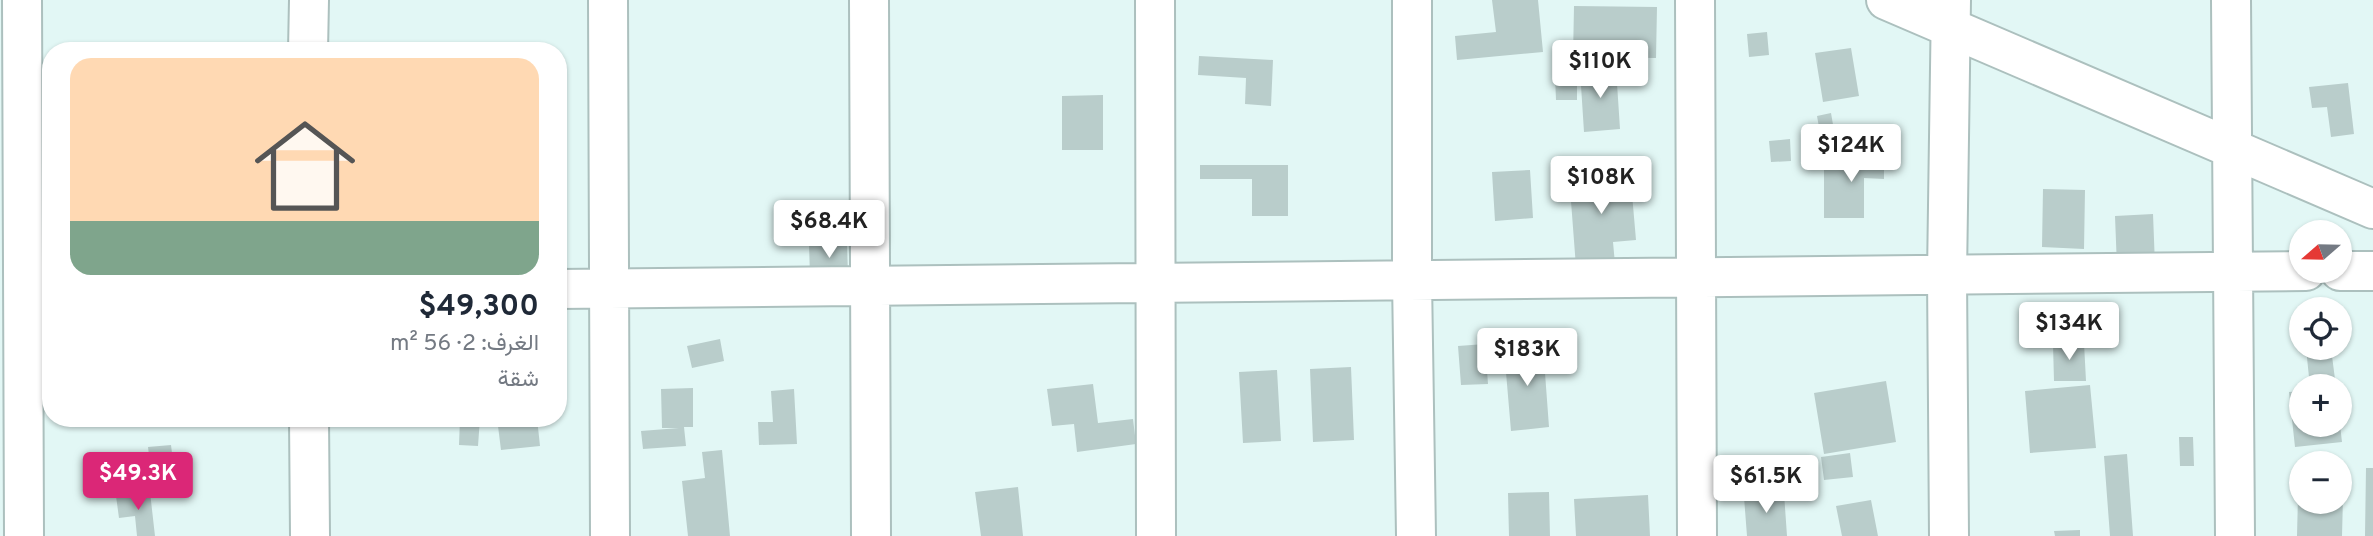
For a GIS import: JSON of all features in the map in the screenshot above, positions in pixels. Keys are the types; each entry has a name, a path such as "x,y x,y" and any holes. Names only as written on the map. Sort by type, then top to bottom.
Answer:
{"street":[{"path":"22,0 24,536"},
{"path":"309,0 309,42"},
{"path":"608,0 610,536"},
{"path":"869,0 871,536"},
{"path":"1155,0 1156,536"},
{"path":"1412,0 1416,536"},
{"path":"1695,0 1697,536"},
{"path":"1886,0 1951,14 2232,149 2373,209"},
{"path":"2231,0 2235,536"},
{"path":"1949,536 1947,275 1951,14"},
{"path":"567,289 2289,271"},
{"path":"2352,271 2373,271"},
{"path":"309,427 310,536"}],"building":[{"path":"1492,0 1538,0 1543,52 1457,60 1455,36 1496,32"},
{"path":"1574,6 1657,7 1656,58 1573,57"},
{"path":"1767,32 1769,55 1749,57 1747,34"},
{"path":"1851,48 1859,96 1823,102 1815,53"},
{"path":"1199,56 1273,60 1271,106 1245,104 1246,78 1198,75"},
{"path":"1616,68 1620,129 1584,132 1580,70"},
{"path":"1555,76 1577,76 1577,100 1556,100"},
{"path":"2348,83 2354,134 2331,137 2327,107 2312,108 2309,87"},
{"path":"1103,95 1103,150 1062,150 1062,96"},
{"path":"1831,113 1838,153 1824,155 1817,116"},
{"path":"1790,139 1791,161 1771,162 1769,141"},
{"path":"1857,150 1884,150 1884,179 1864,178 1864,218 1824,218 1824,164 1857,164"},
{"path":"1200,165 1288,165 1288,216 1252,216 1252,179 1200,179"},
{"path":"1530,170 1533,218 1495,221 1492,172"},
{"path":"1630,171 1636,240 1613,242 1615,264 1576,267 1569,175"},
{"path":"2043,189 2085,190 2084,249 2042,247"},
{"path":"2153,214 2155,265 2117,267 2115,216"},
{"path":"847,243 848,275 810,276 809,244"},
{"path":"720,339 724,361 692,368 687,346"},
{"path":"2084,343 2086,381 2054,381 2053,344"},
{"path":"1485,344 1488,384 1461,385 1458,346"},
{"path":"1543,346 1549,427 1511,431 1504,349"},
{"path":"2307,360 2333,360 2334,374 2309,374"},
{"path":"1351,367 1354,440 1313,442 1310,369"},
{"path":"1277,370 1281,441 1243,443 1239,372"},
{"path":"1886,381 1896,442 1824,454 1814,393"},
{"path":"1093,384 1098,423 1133,419 1136,444 1077,452 1074,424 1052,426 1047,389"},
{"path":"2090,385 2096,448 2030,453 2025,391"},
{"path":"693,388 693,427 684,427 686,446 643,449 641,431 679,428 662,428 661,389"},
{"path":"794,389 797,444 759,445 758,422 773,422 771,391"},
{"path":"460,427 479,427 478,446 459,445"},
{"path":"498,427 538,427 540,446 501,450"},
{"path":"2179,437 2193,437 2194,466 2180,466"},
{"path":"2294,437 2341,437 2342,442 2295,447"},
{"path":"171,445 175,477 152,480 148,447"},
{"path":"722,450 730,536 688,536 682,481 705,478 702,452"},
{"path":"1850,453 1853,477 1824,480 1821,457"},
{"path":"2127,454 2133,536 2110,536 2104,456"},
{"path":"2366,468 2373,468 2373,536 2365,536"},
{"path":"1786,472 1788,489 1758,494 1756,476"},
{"path":"1018,487 1023,536 981,536 975,492"},
{"path":"150,492 155,536 137,536 135,516 119,518 116,496"},
{"path":"1549,492 1550,536 1509,536 1508,493"},
{"path":"1784,493 1787,536 1747,536 1744,497"},
{"path":"1648,495 1650,536 1576,536 1574,499"},
{"path":"1871,500 1878,536 1842,536 1836,506"},
{"path":"2298,514 2343,514 2342,536 2297,536"},
{"path":"2080,530 2080,536 2055,536 2054,531"}]}
